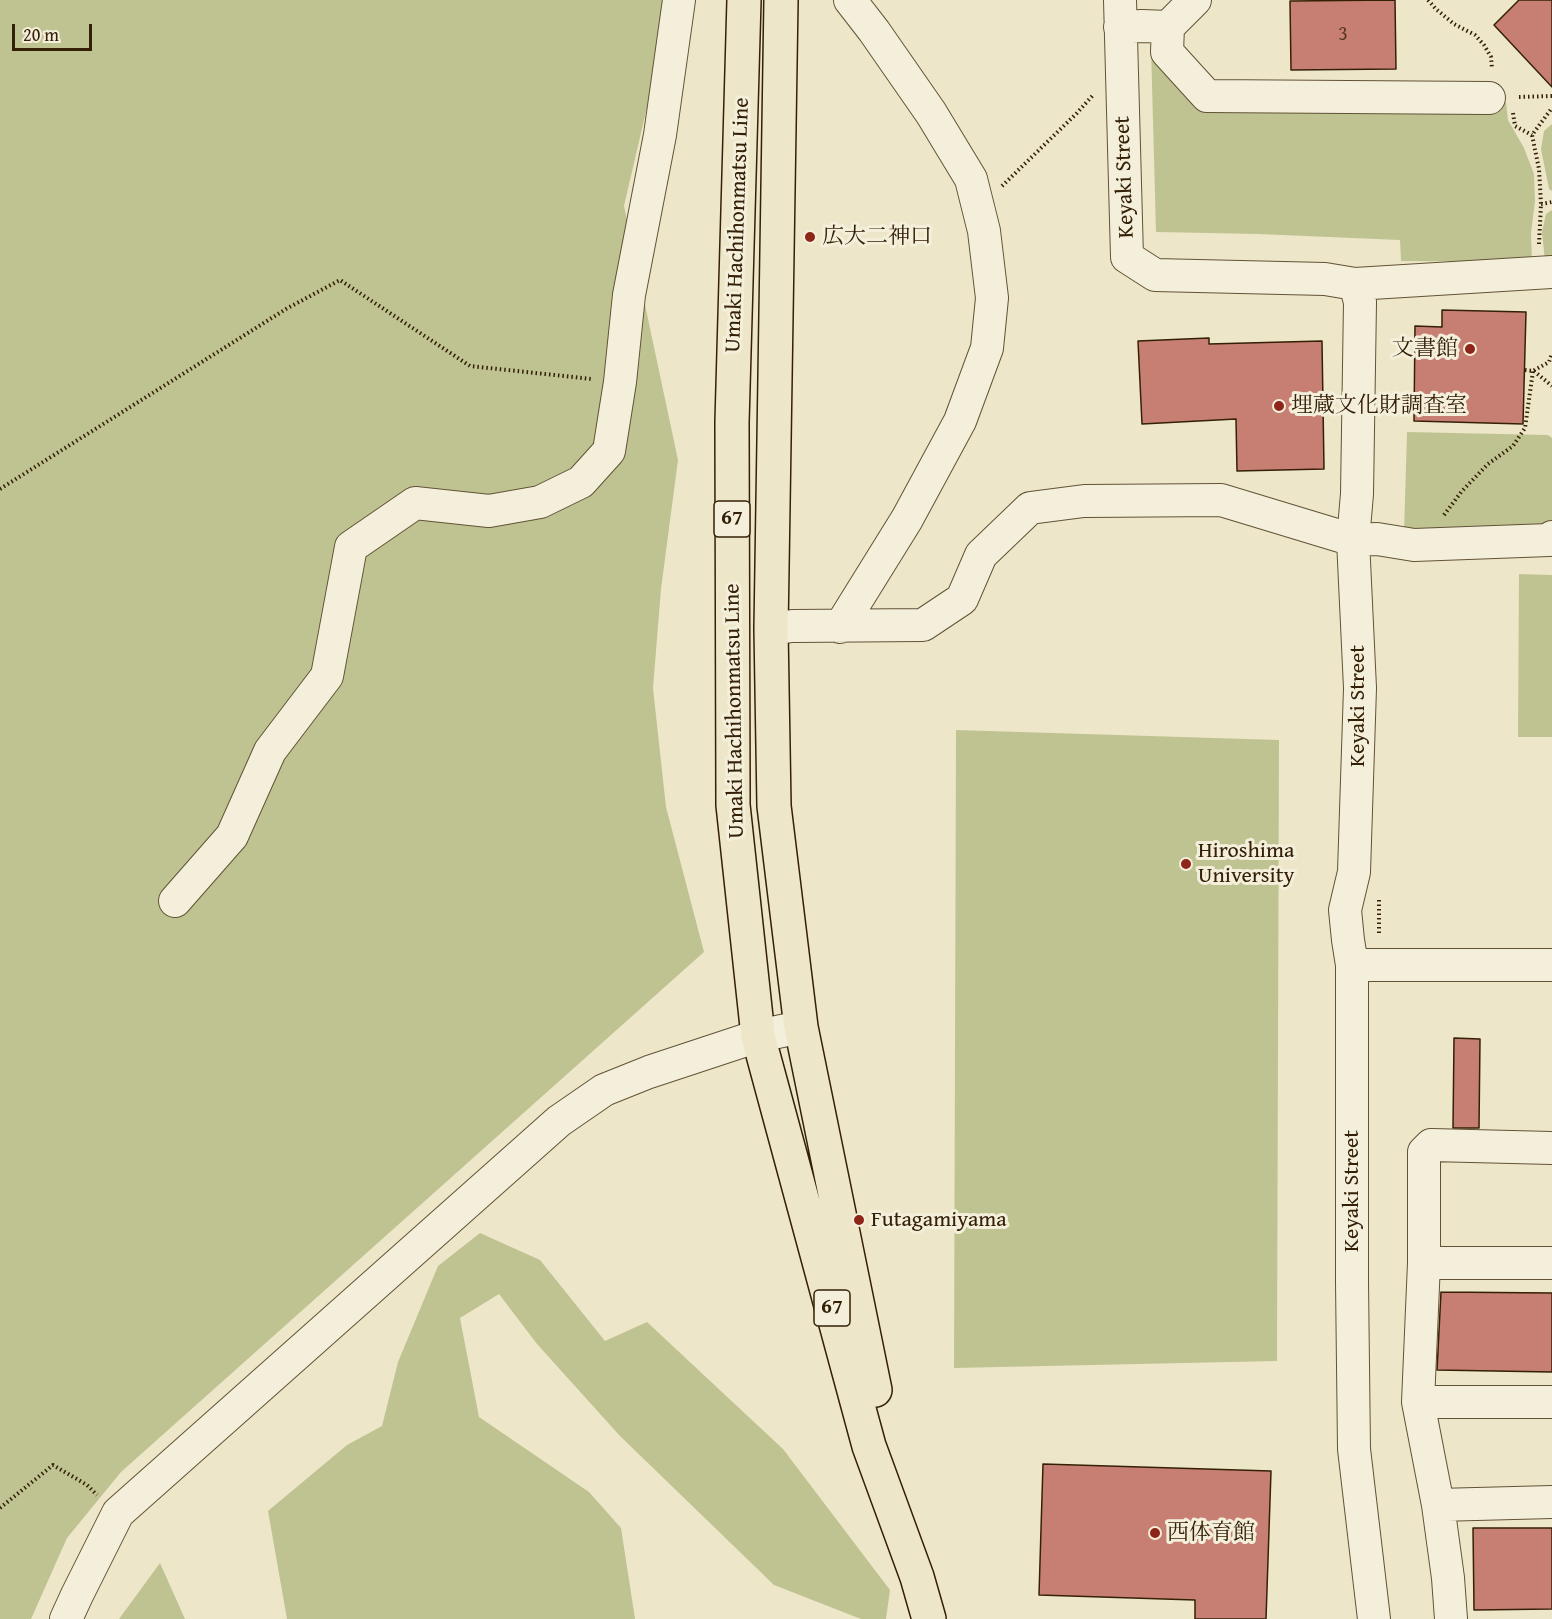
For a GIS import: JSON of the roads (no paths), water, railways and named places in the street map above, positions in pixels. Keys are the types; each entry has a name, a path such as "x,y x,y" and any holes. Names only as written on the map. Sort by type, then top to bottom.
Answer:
{"main road":[{"name":"Umaki Hachihonmatsu Line","path":"744,0 732,422 734,805 758,1036 869,1446 917,1577"},
{"name":"Umaki Hachihonmatsu Line","path":"781,0 771,629 774,806 801,1027 886,1443 929,1619"}],"street":[{"path":"176,901 232,836 270,751 327,676 351,547 415,503 489,511 540,502 581,482 609,451 620,382 629,295 660,135 678,0"},
{"path":"840,627 907,519 960,421 987,348 992,298 984,231 970,179 931,113 850,0"},
{"path":"1196,0 1168,27 1167,52 1207,96 1491,88"},
{"path":"1120,14 1142,26 1168,27"},
{"name":"Keyaki Street","path":"1120,14 1127,257 1155,275 1325,279 1355,284 1360,302 1357,494 1353,540 1360,688 1354,872 1346,910 1352,965 1354,1449 1374,1619"},
{"path":"1355,284 1546,272"},
{"path":"771,629 792,626 923,625 962,599 981,555 1030,508 1084,501 1221,500 1353,540 1377,539 1414,545 1549,540 1552,537"},
{"path":"1352,965 1552,965"},
{"path":"66,1619 117,1514 559,1120 604,1090 649,1072 758,1036 801,1027"},
{"path":"1452,1619 1438,1505 1418,1402 1424,1263 1424,1152 1431,1145 1552,1148"},
{"path":"1424,1263 1552,1263"},
{"path":"1418,1402 1552,1402"},
{"path":"1438,1505 1552,1502"}],"place":[{"name":"広大二神口","path":"810,237"},
{"name":"文書館","path":"1470,349"},
{"name":"埋蔵文化財調査室","path":"1279,406"},
{"name":"Hiroshima University","path":"1186,864"},
{"name":"Futagamiyama","path":"859,1220"},
{"name":"西体育館","path":"1155,1533"}]}
